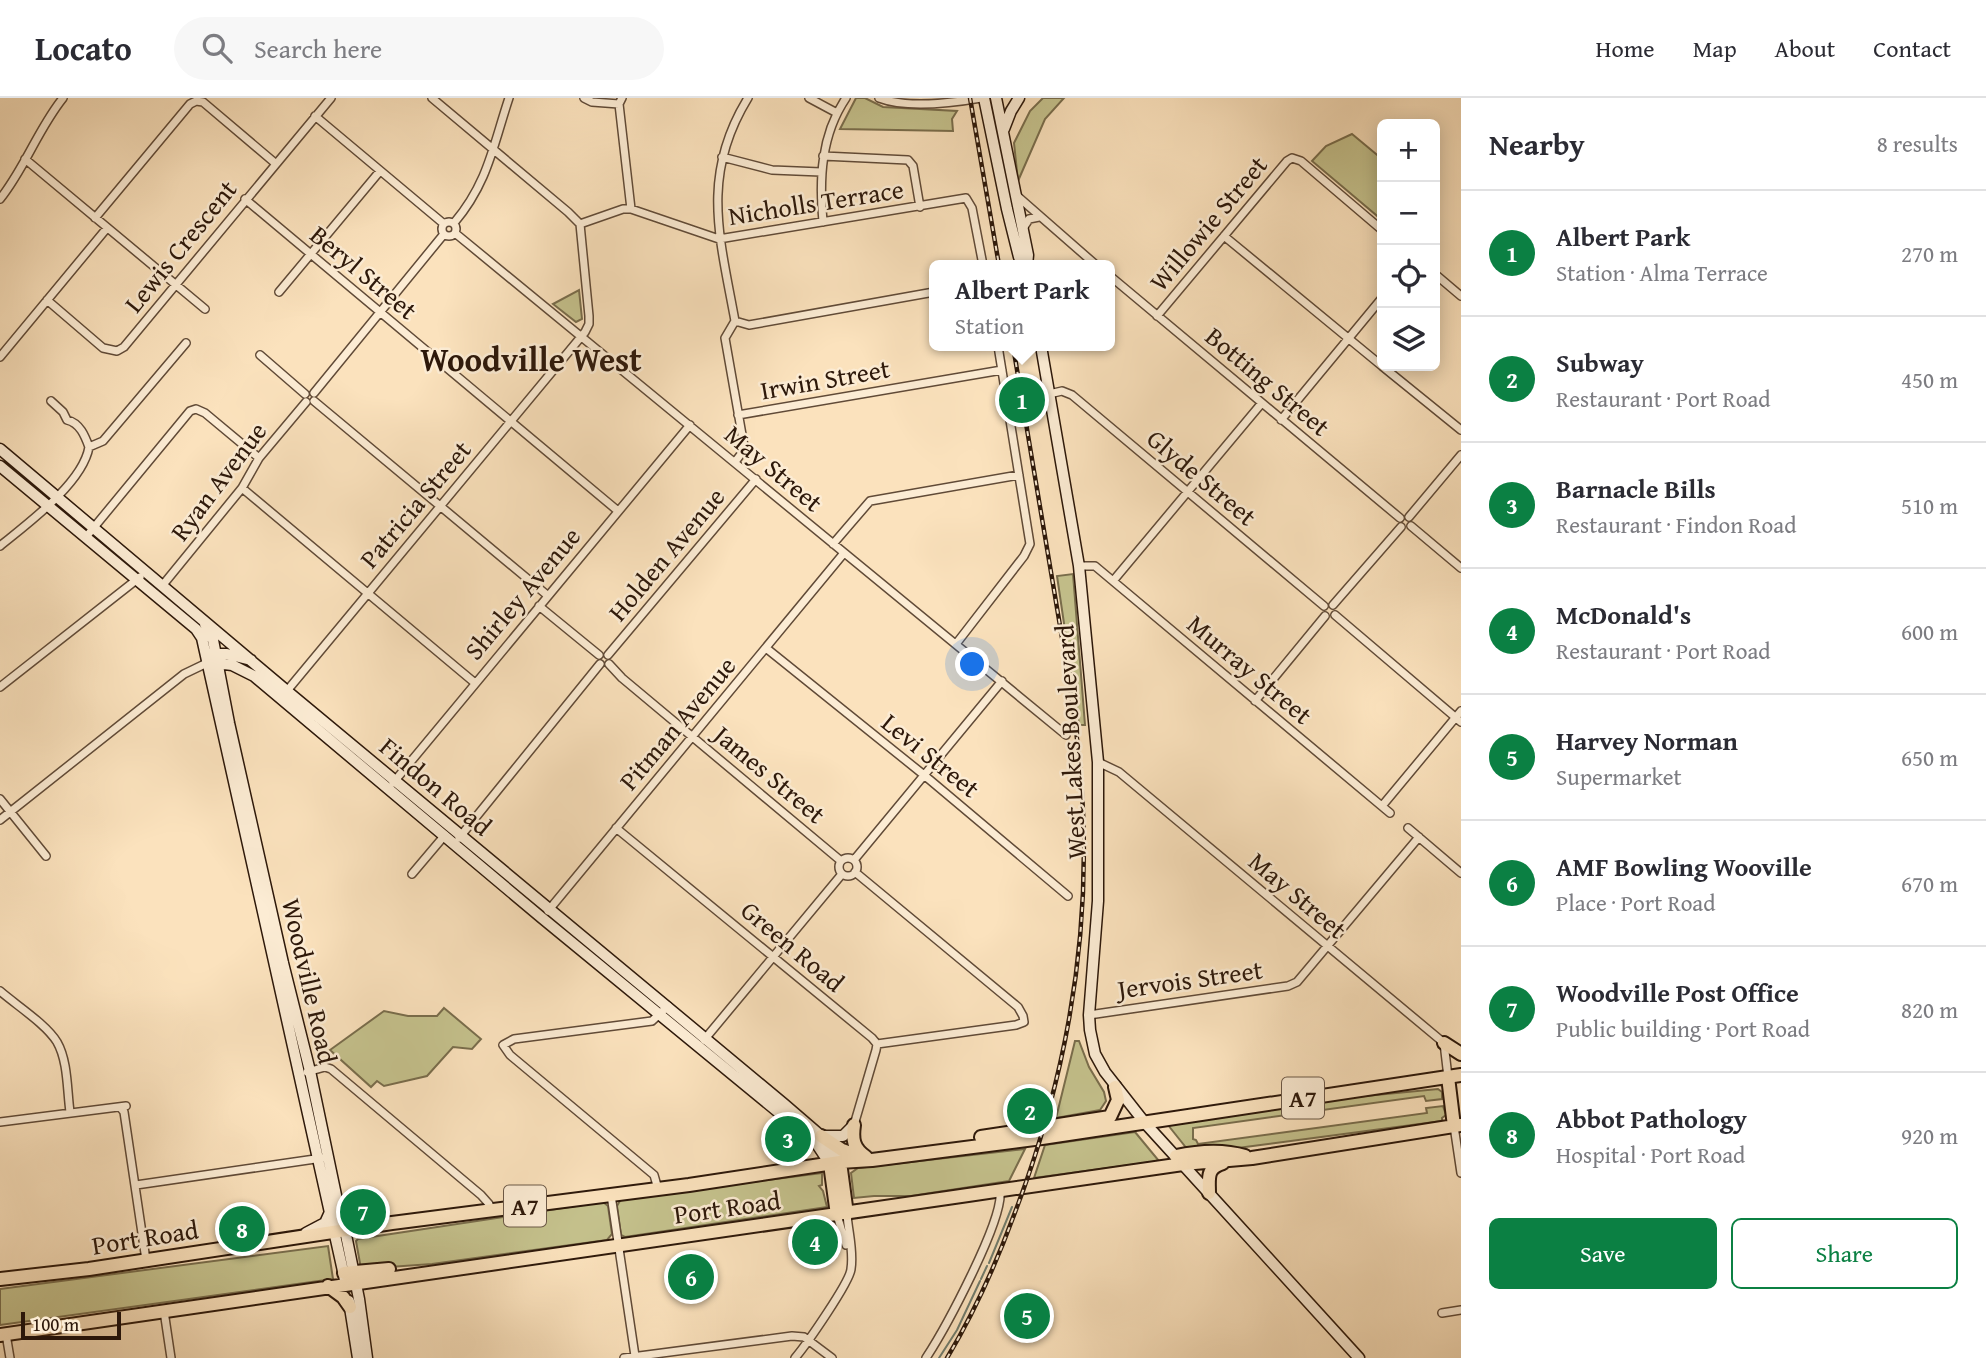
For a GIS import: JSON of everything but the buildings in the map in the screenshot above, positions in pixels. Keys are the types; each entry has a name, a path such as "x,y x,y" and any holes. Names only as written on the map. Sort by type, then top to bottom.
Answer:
{"highway":[{"path":"1444,1043 1461,1054"},
{"path":"1455,1076 1458,1125"},
{"name":"Port Road","path":"0,1279 340,1230 1145,1123 1455,1076"},
{"path":"951,1150 955,1141 1110,1116 1118,1100 1115,1087"},
{"path":"854,1125 852,1139 856,1149 872,1160"},
{"name":"Port Road","path":"3,1334 328,1286 350,1278 384,1278 1000,1191 1179,1160 1230,1161 1458,1125"},
{"path":"819,1140 872,1160"},
{"path":"1179,1160 1210,1151 1234,1152 1252,1158"},
{"path":"1209,1193 1209,1173 1213,1166 1230,1161"},
{"path":"835,1163 842,1214"},
{"path":"350,1278 397,1268 428,1271"},
{"path":"328,1286 355,1303"}],"main road":[{"path":"983,98 1007,209 1022,260"},
{"path":"996,98 1027,260"},
{"path":"1004,132 1019,98"},
{"name":"West Lakes Boulevard","path":"1042,351 1079,566 1097,762 1098,901 1089,1015 1095,1054 1115,1087 1145,1123 1359,1358"},
{"name":"Findon Road","path":"0,449 251,660 284,694 388,788 542,918 659,1016 819,1140"},
{"path":"0,466 196,629 212,658 251,660"},
{"name":"Woodville Road","path":"201,617 213,640 212,658 324,1158 341,1219 340,1230"},
{"name":"Findon Road","path":"212,658 243,669 284,694 395,779 705,1038 819,1140 835,1163"},
{"name":"Woodville Road","path":"212,658 220,678 305,1072"},
{"path":"220,678 228,672 243,669"},
{"path":"804,1168 817,1154 819,1140 843,1136 854,1125"},
{"name":"Woodville Road","path":"324,1158 331,1208 340,1230 367,1358"},
{"path":"296,1237 326,1223 331,1208"},
{"path":"355,1303 384,1278"},
{"name":"Woodville Road","path":"355,1303 358,1358"}],"street":[{"path":"0,199 9,188 50,114 63,98"},
{"name":"Lewis Crescent","path":"47,300 103,348 117,351 124,347 331,98"},
{"path":"432,98 580,224 589,316 589,324 581,336"},
{"path":"454,223 486,174 509,98"},
{"path":"580,224 623,209 631,209 621,101 592,102 583,98"},
{"path":"735,462 744,446 725,338 735,321 719,239 716,205 722,157 739,112 748,98"},
{"path":"809,98 837,113"},
{"path":"823,222 823,156 837,113 846,98"},
{"path":"879,98 909,103 948,104 983,98"},
{"path":"94,218 190,104 196,101 203,102 275,163"},
{"path":"315,116 444,224"},
{"path":"823,156 908,160 913,166 920,206"},
{"path":"722,157 772,170 821,172"},
{"name":"Willowie Street","path":"1157,316 1292,158 1301,161 1377,226"},
{"path":"25,159 205,309"},
{"path":"279,292 380,171"},
{"path":"1015,194 1039,218 1090,260"},
{"name":"Nicholls Terrace","path":"631,209 719,239 966,198 972,208 982,260"},
{"name":"Beryl Street","path":"244,200 618,511"},
{"path":"1022,230 1029,219 1039,218"},
{"path":"444,224 454,223"},
{"path":"444,224 444,234 448,236 455,233 457,228 454,223"},
{"path":"0,357 107,228"},
{"name":"May Street","path":"455,233 1066,735"},
{"name":"Ryan Avenue","path":"162,586 242,488 259,458 444,234"},
{"path":"1224,236 1377,362"},
{"path":"1440,278 1461,296"},
{"name":"Botting Street","path":"1115,280 1400,518"},
{"path":"735,321 748,325 929,293"},
{"path":"1281,420 1377,304"},
{"name":"Patricia Street","path":"284,694 581,336"},
{"path":"89,447 103,441 186,343"},
{"path":"956,644 1024,556 1030,544 999,351"},
{"path":"260,355 547,595"},
{"name":"Irwin Street","path":"738,415 1002,370"},
{"path":"1388,371 1461,430"},
{"name":"Glyde Street","path":"1049,394 1062,391 1072,395 1324,606"},
{"path":"0,546 49,507 83,466 89,447 80,428 67,420 51,401"},
{"path":"1113,581 1261,404"},
{"path":"86,537 186,416 196,409 205,413 259,458"},
{"name":"Shirley Avenue","path":"388,788 690,425"},
{"path":"1401,527 1400,518 1409,517 1461,455"},
{"path":"833,544 870,502 1019,475"},
{"name":"Holden Avenue","path":"608,659 756,480"},
{"path":"242,488 475,683"},
{"path":"1409,517 1411,526 1461,568"},
{"path":"1401,527 1407,529 1411,526"},
{"path":"1333,605 1401,527"},
{"name":"Pitman Avenue","path":"542,918 844,553"},
{"name":"Murray Street","path":"1079,566 1095,566 1390,813"},
{"path":"0,687 145,571"},
{"path":"1325,616 1322,610 1324,606 1333,605"},
{"path":"1333,605 1336,609 1335,615"},
{"path":"539,606 599,655"},
{"path":"1325,616 1335,615"},
{"path":"1335,615 1459,717 1382,806"},
{"path":"1255,701 1325,616"},
{"name":"Levi Street","path":"766,648 924,775 1068,896"},
{"path":"599,655 604,653 608,659 604,666 600,664"},
{"path":"599,655 597,660 600,664"},
{"path":"0,820 184,674 188,667 212,658"},
{"name":"James Street","path":"608,659 622,678 841,861"},
{"path":"454,843 600,664"},
{"path":"853,860 1002,681"},
{"name":"May Street","path":"1097,762 1119,772 1444,1043"},
{"path":"0,799 46,856"},
{"name":"Green Road","path":"616,828 877,1044"},
{"path":"1408,828 1461,873"},
{"path":"412,874 445,835"},
{"path":"1327,947 1419,837"},
{"path":"848,858 853,860 857,867 855,873 848,876 842,874 839,869 841,861 848,858"},
{"path":"854,1125 877,1044 1016,1025 1024,1021 1018,1007 855,873"},
{"path":"698,1047 842,874"},
{"name":"Jervois Street","path":"1089,1015 1289,986 1297,982 1327,947"},
{"path":"0,991 51,1034 58,1044 63,1060 70,1112"},
{"path":"659,1189 654,1175 503,1045 514,1039 652,1021 668,1006"},
{"path":"1444,1043 1455,1076"},
{"path":"305,1072 325,1067 331,1069 481,1195 489,1204 490,1210"},
{"path":"0,1122 123,1106 146,1260"},
{"path":"1458,1125 1461,1173"},
{"path":"136,1185 324,1158"},
{"path":"926,1358 979,1258 1001,1204 1000,1191"},
{"path":"611,1195 635,1356"},
{"path":"795,1358 850,1274 850,1252 842,1214"},
{"path":"164,1310 171,1358"},
{"path":"1442,1313 1461,1310"},
{"path":"3,1334 10,1358"},
{"path":"624,1358 792,1336 802,1336 832,1358"}],"shaded area":[{"path":"856,98 865,98 883,107 957,111 952,119 953,131 840,129"},
{"path":"1043,98 1064,98 1045,119 1018,181 1014,143 1030,111"},
{"path":"1352,134 1377,155 1377,216 1312,161 1326,146"},
{"path":"579,290 582,319 576,322 553,304"},
{"path":"1073,574 1085,725 1079,725 1057,576"},
{"path":"444,1008 481,1039 472,1049 453,1047 427,1076 384,1086 377,1081 371,1087 330,1050 384,1011 408,1016 437,1016"},
{"path":"1075,1041 1079,1041 1106,1101 1100,1110 1056,1118"},
{"path":"1438,1089 1442,1092 1442,1099 1426,1101 1424,1096 1193,1128 1193,1139 1198,1144 1427,1113 1426,1108 1443,1106 1446,1115 1442,1121 1230,1149 1188,1150 1168,1125 1303,1102"},
{"path":"1135,1132 1159,1161 1034,1178 1045,1145"},
{"path":"1025,1149 1009,1181 911,1196 854,1198 851,1173 858,1168"},
{"path":"822,1173 822,1185 819,1186 827,1207 625,1237 621,1235 617,1206 621,1199"},
{"path":"603,1202 608,1206 612,1234 607,1240 432,1264 361,1269 356,1241 358,1239"},
{"path":"328,1246 333,1279 0,1325 0,1289"}],"waterway":[{"path":"989,1263 1012,1207"},
{"path":"981,1279 987,1266"},
{"path":"939,1358 957,1330 980,1281"}],"railway":[{"path":"970,98 998,260"},
{"path":"947,1358 1000,1252 1047,1117 1070,1016 1082,914 1083,811 1076,730 1014,351"}],"place":[{"name":"Albert Park","path":"1022,400"},
{"name":"Subway","path":"1030,1111"},
{"name":"Barnacle Bills","path":"788,1139"},
{"name":"Woodville Post Office","path":"363,1212"},
{"name":"Abbot Pathology","path":"242,1229"},
{"name":"McDonald's","path":"815,1242"},
{"name":"AMF Bowling Wooville","path":"691,1277"},
{"name":"Harvey Norman","path":"1027,1316"}],"district":[{"name":"Woodville West","path":"531,359"}]}
